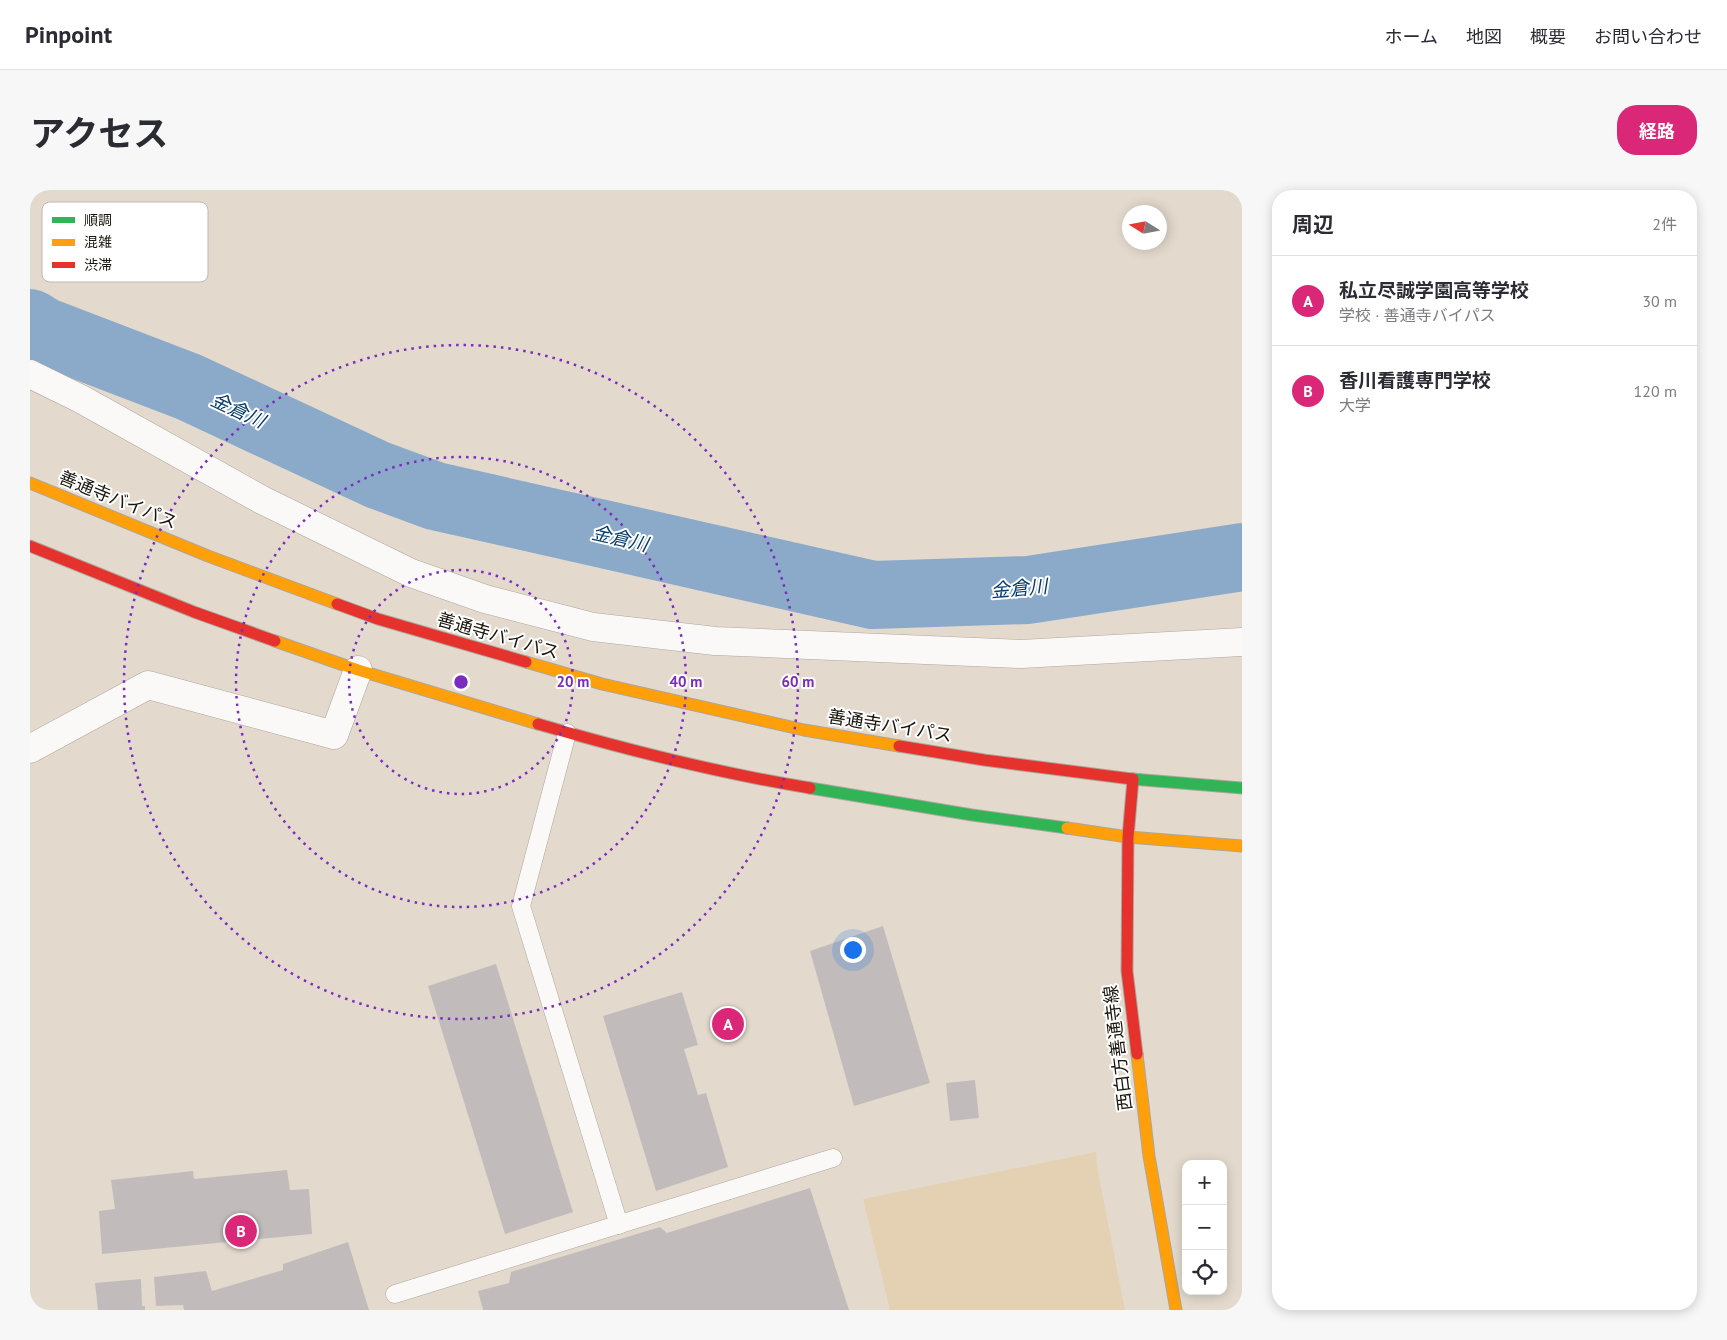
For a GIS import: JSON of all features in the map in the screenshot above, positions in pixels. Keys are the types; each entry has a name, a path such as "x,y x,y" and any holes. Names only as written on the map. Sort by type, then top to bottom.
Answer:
{"main road":[{"name":"善通寺バイパス","path":"30,483 208,556 378,619 602,684 804,730 984,760 1133,779 1242,788"},
{"path":"30,546 194,612 358,670 567,732 753,779 972,815 1128,837 1242,846"},
{"name":"西白方善通寺線","path":"1133,779 1128,837 1126,971 1149,1156 1176,1310"}],"street":[{"path":"30,374 81,399 262,500 411,573 485,599 593,627 715,641 1022,654 1242,642"},
{"path":"30,749 148,685 334,735 358,670"}],"lane":[{"path":"567,732 521,906 619,1225"},
{"path":"395,1294 833,1158"}],"shaded area":[{"path":"1096,1152 1097,1167 1125,1310 890,1310 863,1199"}],"building":[{"path":"883,926 930,1083 854,1106 810,951"},
{"path":"496,964 573,1212 505,1234 428,986"},
{"path":"682,992 698,1045 684,1049 698,1095 706,1093 728,1167 656,1191 603,1016"},
{"path":"975,1080 979,1118 950,1121 946,1083"},
{"path":"287,1170 290,1190 309,1189 312,1234 102,1254 99,1211 115,1209 111,1180 193,1171 194,1179"},
{"path":"810,1188 849,1310 483,1310 478,1291 509,1283 511,1272 660,1227 667,1233"},
{"path":"348,1242 369,1310 184,1310 183,1305 156,1306 154,1277 206,1271 212,1291 283,1270 283,1264"},
{"path":"141,1279 142,1306 145,1306 145,1310 98,1310 95,1283"}],"waterway":[{"name":"金倉川","path":"30,323 43,331 189,387 378,475 435,496 873,595 1028,590 1242,557"}],"traffic: fast":[{"path":"1132,779 1242,788"},
{"path":"810,788 972,815 1067,828"}],"traffic: slow":[{"path":"30,483 208,556 337,604"},
{"path":"275,641 358,670 538,724"},
{"path":"526,662 602,684 804,730 899,746"},
{"path":"1067,828 1128,837 1242,846"},
{"path":"1137,1054 1149,1156 1176,1310"}],"traffic: jam":[{"path":"30,546 194,612 275,641"},
{"path":"337,604 378,619 526,662"},
{"path":"538,724 673,760 810,788"},
{"path":"899,746 984,760 1132,779"},
{"path":"1133,779 1128,837 1127,971 1137,1054"}],"place":[{"name":"私立尽誠学園高等学校","path":"728,1024"},
{"name":"香川看護専門学校","path":"241,1231"}]}
